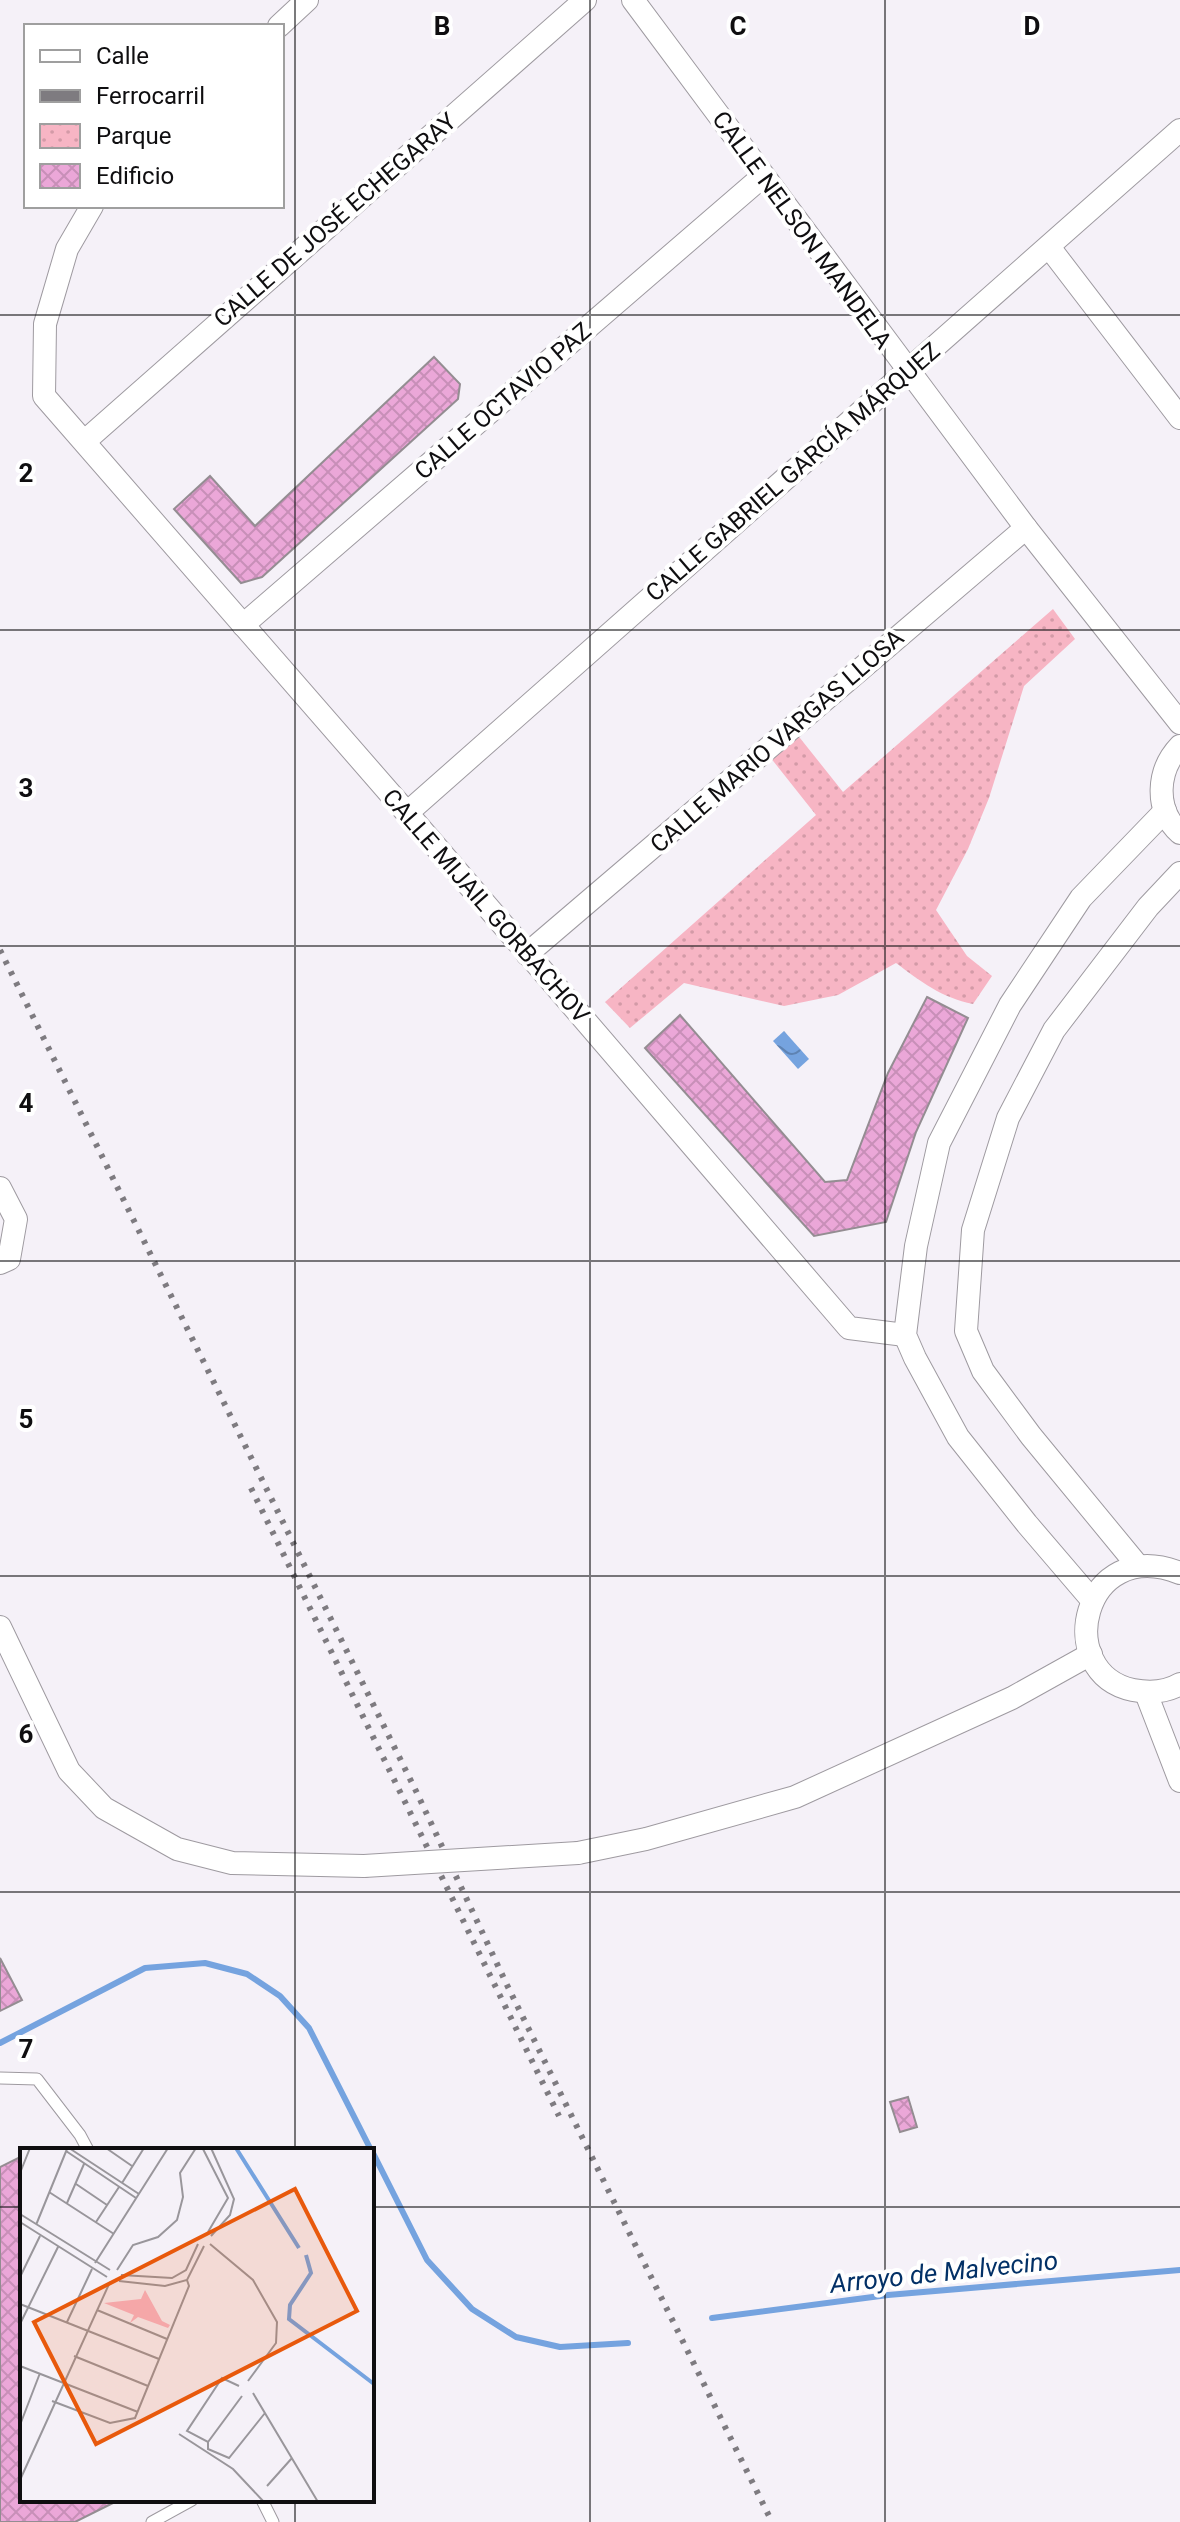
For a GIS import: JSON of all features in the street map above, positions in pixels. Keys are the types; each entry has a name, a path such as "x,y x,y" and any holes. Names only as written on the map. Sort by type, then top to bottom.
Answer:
{"street":[{"path":"281,24 307,0"},
{"name":"CALLE DE JOSÉ ECHEGARAY","path":"85,441 585,0"},
{"name":"CALLE NELSON MANDELA","path":"633,0 907,371 1180,723"},
{"name":"CALLE GABRIEL GARCÍA MÁRQUEZ","path":"407,813 1180,130"},
{"name":"CALLE OCTAVIO PAZ","path":"243,625 763,176"},
{"name":"CALLE MIJAIL GORBACHOV","path":"91,208 67,249 45,324 44,396 849,1328 905,1335"},
{"path":"1049,247 1180,418"},
{"name":"CALLE MARIO VARGAS LLOSA","path":"527,954 1026,528"},
{"path":"1180,746 1168,762 1162,778 1161,795 1165,811 1180,833"},
{"path":"1092,1600 958,1437 905,1335 916,1246 939,1143 1010,1005 1081,898 1165,811"},
{"path":"1138,1566 1031,1436 983,1371 966,1331 973,1230 1008,1118 1054,1030 1148,907 1180,873"},
{"path":"0,1188 16,1219 4,1261"},
{"path":"1180,1573 1159,1565 1138,1566 1119,1572 1104,1584 1092,1600 1086,1620 1091,1654 1107,1677 1125,1688 1146,1693 1161,1692 1180,1684"},
{"path":"0,1627 69,1771 104,1808 177,1849 232,1863 364,1866 578,1853 646,1839 795,1797 1012,1698 1091,1654"},
{"path":"1146,1693 1180,1781"}],"lane":[{"path":"0,2078 37,2079 87,2148"},
{"path":"152,2522 188,2502"},
{"path":"263,2502 273,2522"}],"green space":[{"path":"1053,609 1075,639 1024,686 989,798 968,849 936,910 967,956 992,976 973,1004 941,993 896,963 838,995 784,1006 684,983 630,1028 605,1002 816,815 770,757 796,733 843,792"}],"water":[{"path":"784,1031 809,1059 798,1069 773,1041"}],"building":[{"path":"434,357 460,384 458,399 262,577 241,583 174,509 210,476 255,526"},
{"path":"927,997 968,1018 916,1132 886,1222 814,1236 645,1048 680,1015 825,1182 847,1180 888,1073"},
{"path":"0,1958 22,2000 0,2011"},
{"path":"908,2097 917,2127 900,2132 890,2102"},
{"path":"20,2157 20,2502 115,2502 75,2522 0,2522 0,2167"}],"waterway":[{"path":"0,2043 145,1968 205,1963 247,1974 280,1996 309,2028 370,2148"},
{"path":"374,2155 427,2260 472,2309 516,2337 560,2347 628,2343"},
{"name":"Arroyo de Malvecino","path":"712,2318 888,2295 1180,2270"}],"railway":[{"path":"0,950 416,1791 507,1985 772,2522"},
{"path":"251,1488 559,2116"}]}
